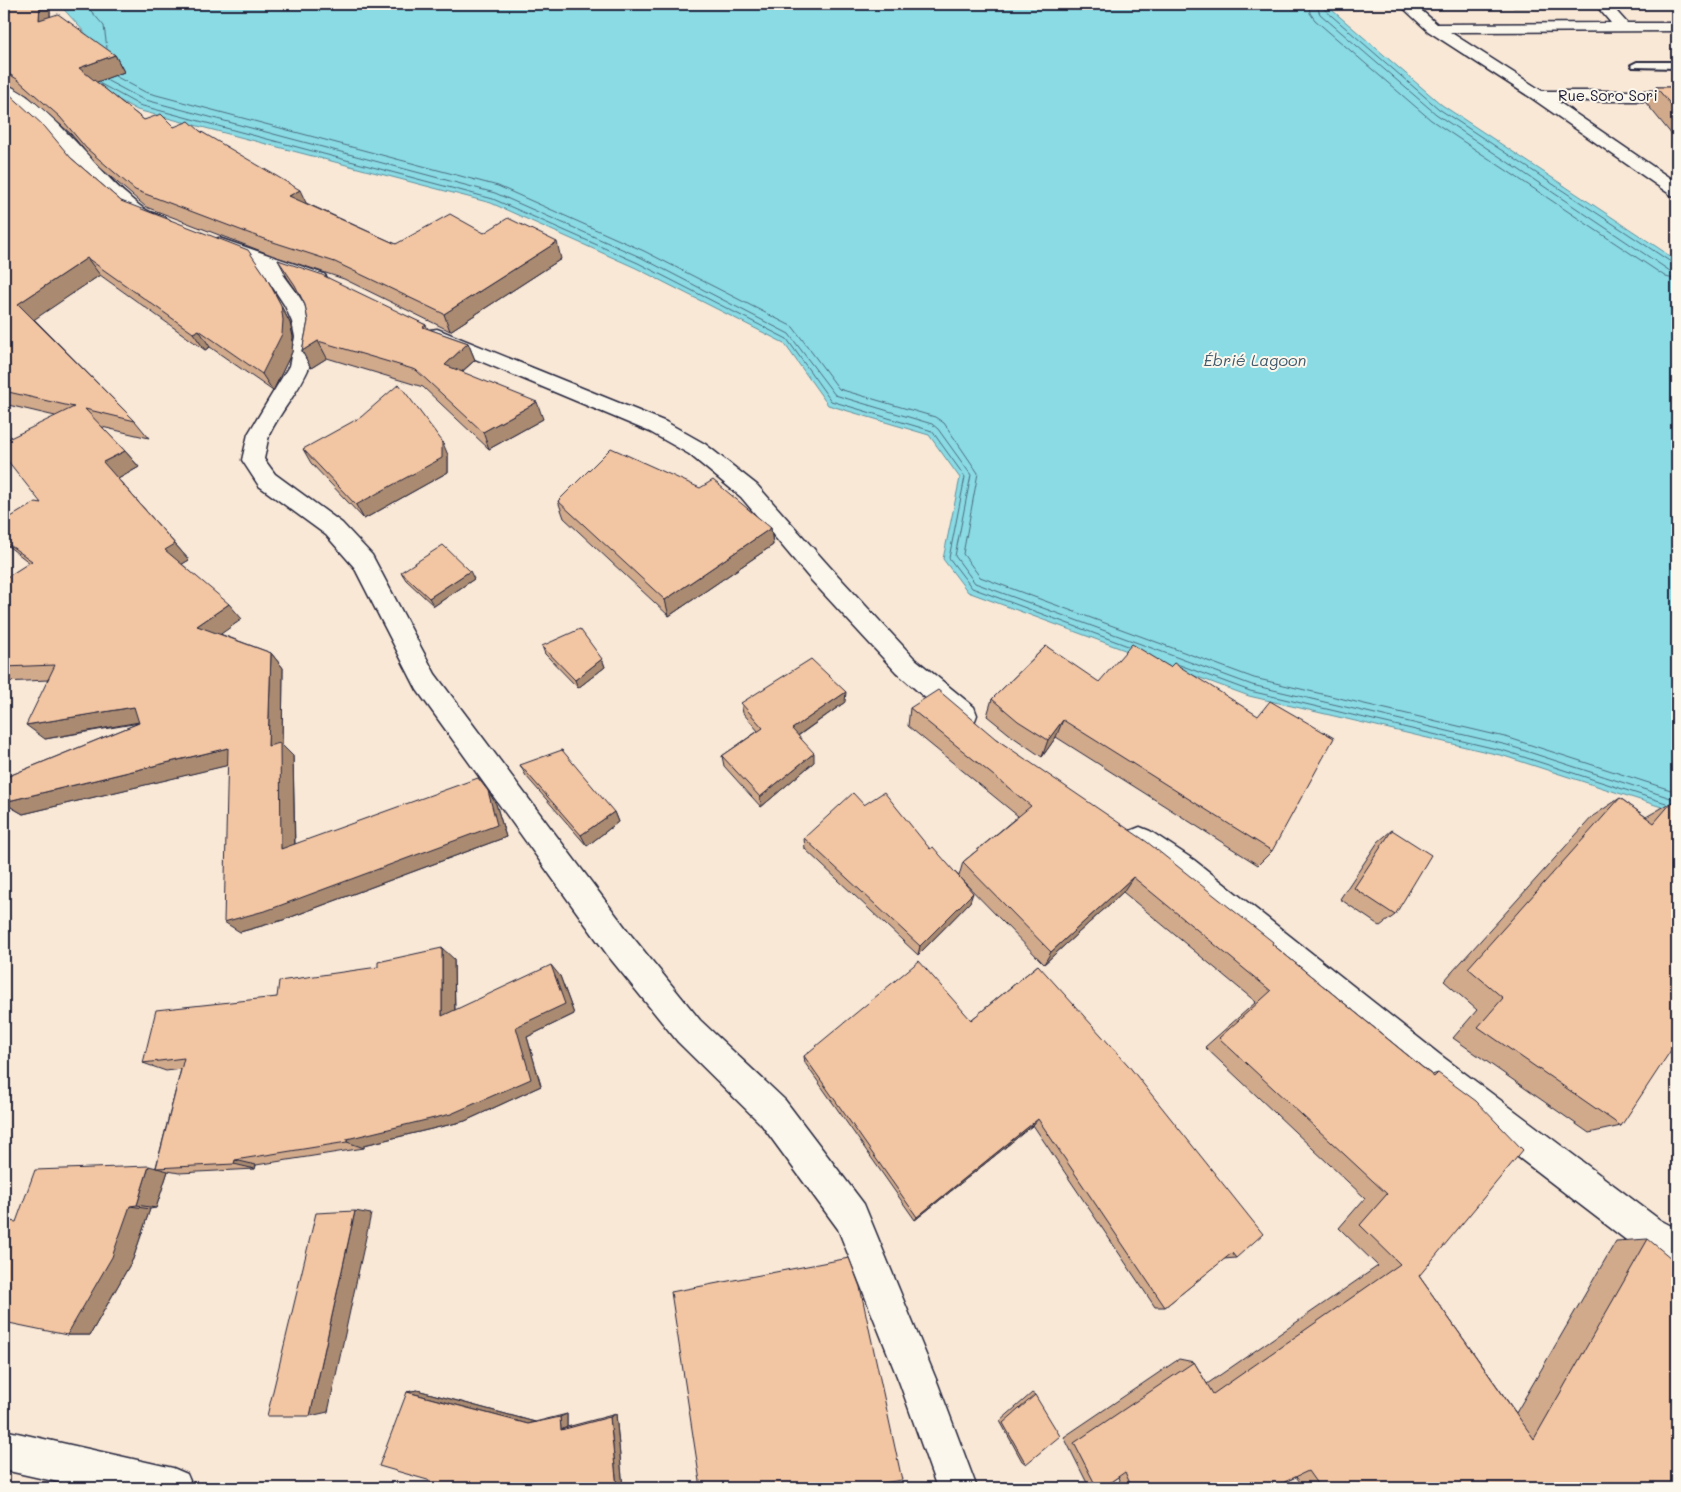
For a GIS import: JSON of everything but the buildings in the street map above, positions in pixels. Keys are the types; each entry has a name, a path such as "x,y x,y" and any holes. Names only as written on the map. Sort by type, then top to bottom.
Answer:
{"street":[{"path":"1406,4 1433,28 1673,184"},
{"path":"1602,4 1623,28"},
{"path":"1433,28 1677,27"},
{"path":"4,90 22,100 64,139 90,170 139,213 266,262 305,273 336,285"},
{"name":"Rue Soro Sori","path":"1539,96 1677,96"},
{"path":"266,262 296,306 303,325 305,352 281,399 259,434 253,460 267,480 334,529 363,561 426,682 620,946 689,1031 773,1112 850,1217 919,1384 957,1488"},
{"path":"419,327 658,427 697,449 749,491 820,573 905,665 980,728"},
{"path":"1118,825 1184,870 1426,1066 1647,1233 1677,1248"},
{"path":"4,1450 173,1488"}],"lane":[{"path":"1637,65 1677,65"}],"water":[{"name":"Ébrié Lagoon","path":"59,4 1325,4 1442,105 1663,251 1677,263 1677,812 1504,756 1249,696 968,592 943,559 960,478 929,435 828,405 784,343 636,268 491,203 137,110 90,84 87,35"}]}
